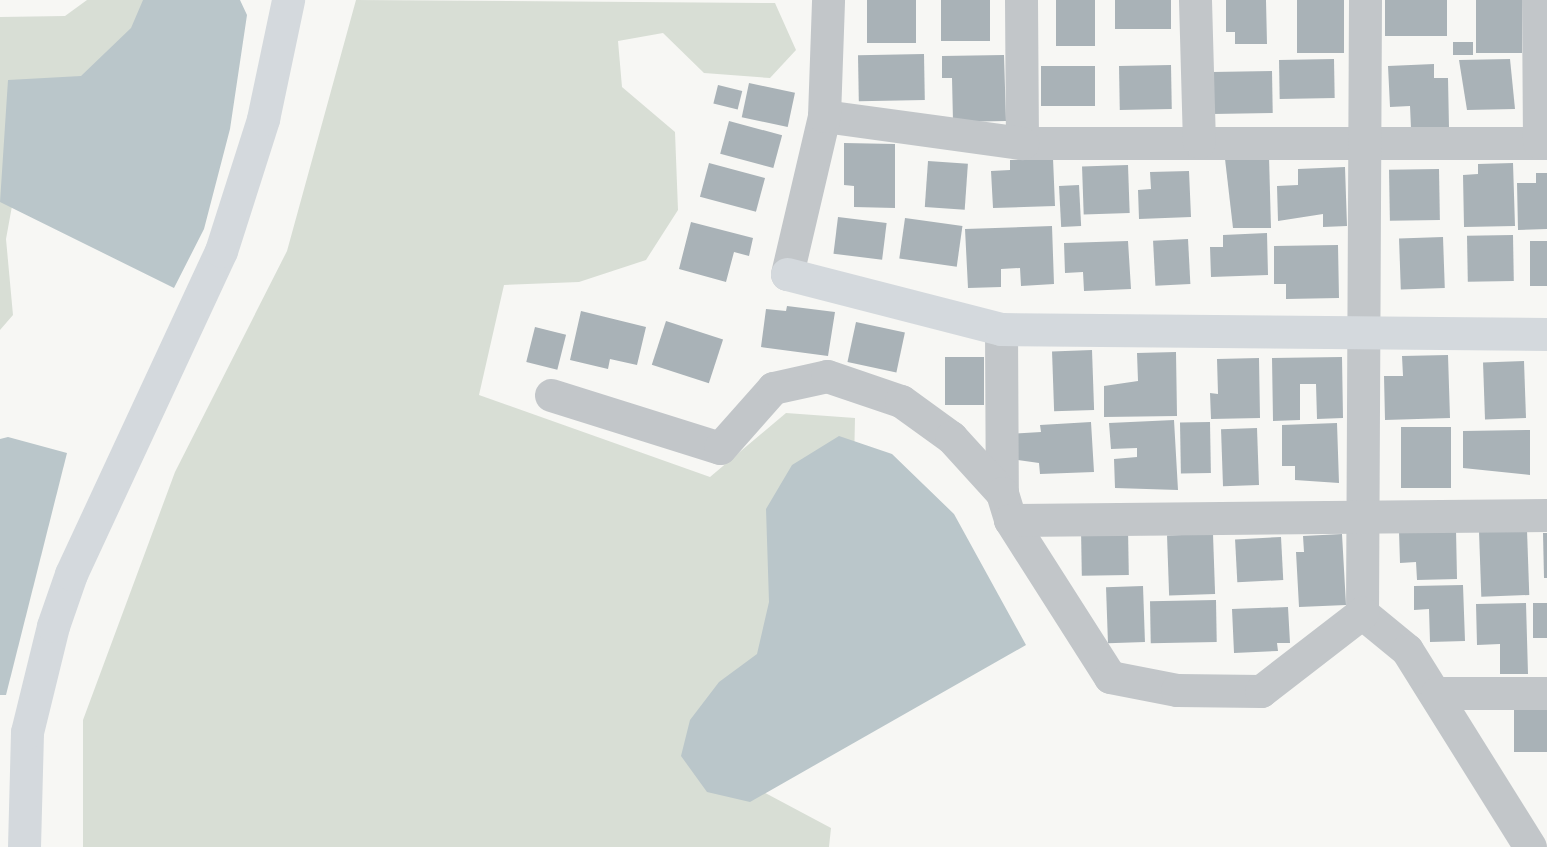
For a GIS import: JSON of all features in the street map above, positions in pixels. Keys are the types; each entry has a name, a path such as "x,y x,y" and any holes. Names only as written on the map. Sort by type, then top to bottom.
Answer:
{"street":[{"path":"24,847 27,732 52,626 71,574 221,251 262,119 288,0"},
{"path":"828,0 824,116 787,274 1001,329 1547,334"},
{"path":"1021,0 1022,143"},
{"path":"1195,0 1199,142"},
{"path":"1365,0 1362,613 1407,650 1437,693 1530,847"},
{"path":"824,116 1022,143 1543,142 1538,0"},
{"path":"1001,329 1006,506"},
{"path":"551,395 720,448 773,388 827,376 902,401 951,437 1006,506 1110,677 1177,690 1262,691 1362,613"},
{"path":"1006,506 1361,514 1547,514"},
{"path":"1437,693 1547,693"}],"shaded area":[{"path":"87,0 178,0 84,97 30,107 6,239 13,315 0,330 0,17 65,16"},
{"path":"143,0 240,0 247,15 230,129 204,229 174,288 0,202 8,80 81,76 131,28"},
{"path":"356,0 775,3 796,50 770,78 704,73 663,33 618,41 622,87 675,132 678,210 646,260 579,282 504,285 479,395 710,477 786,413 855,418 854,465 718,768 831,828 829,847 83,847 83,720 175,472 287,251"},
{"path":"839,436 892,454 954,514 1026,645 750,802 707,792 681,756 690,720 719,682 757,654 769,602 766,509 792,465"},
{"path":"8,437 67,453 6,695 0,695 0,439"}],"building":[{"path":"867,0 916,0 916,43 867,43"},
{"path":"941,0 990,0 990,41 941,41"},
{"path":"1056,0 1095,0 1095,46 1056,46"},
{"path":"1115,0 1171,0 1171,29 1115,29"},
{"path":"1226,0 1266,0 1267,44 1235,44 1235,32 1226,32"},
{"path":"1297,0 1344,0 1344,53 1297,53"},
{"path":"1385,0 1447,0 1447,36 1385,36"},
{"path":"1476,0 1522,0 1522,53 1476,53"},
{"path":"1453,42 1473,42 1473,55 1453,55"},
{"path":"924,54 925,100 859,101 858,55"},
{"path":"1004,55 1006,121 953,122 952,78 942,78 942,56"},
{"path":"1334,59 1335,98 1280,99 1279,60"},
{"path":"1510,59 1515,109 1467,110 1459,60"},
{"path":"1434,64 1434,78 1448,78 1449,128 1411,129 1410,106 1390,107 1388,66"},
{"path":"1171,65 1172,109 1120,110 1119,66"},
{"path":"1041,66 1095,66 1095,106 1041,106"},
{"path":"1272,71 1273,113 1213,114 1212,72"},
{"path":"749,83 795,93 788,127 742,117"},
{"path":"718,85 742,91 738,109 713,103"},
{"path":"729,121 782,135 773,168 720,154"},
{"path":"844,143 895,144 895,208 854,207 854,186 844,185"},
{"path":"1269,157 1271,228 1233,228 1225,159"},
{"path":"1053,158 1055,206 993,208 991,171 1010,170 1010,160"},
{"path":"928,161 968,164 965,210 925,207"},
{"path":"709,163 765,178 756,212 700,197"},
{"path":"1513,163 1515,226 1464,227 1463,175 1478,174 1478,164"},
{"path":"1128,165 1130,213 1084,215 1082,167"},
{"path":"1345,167 1347,226 1323,227 1323,214 1278,221 1277,186 1298,185 1298,169"},
{"path":"1439,169 1440,220 1390,221 1389,170"},
{"path":"1189,171 1191,217 1139,219 1138,190 1151,189 1150,172"},
{"path":"1536,173 1547,173 1547,229 1518,230 1517,183 1536,183"},
{"path":"1079,185 1081,226 1061,227 1059,186"},
{"path":"838,217 887,223 882,260 833,254"},
{"path":"905,218 962,226 957,267 899,259"},
{"path":"691,222 753,238 749,256 734,252 726,282 679,269"},
{"path":"1052,226 1054,284 1021,286 1020,268 1001,269 1001,287 968,288 965,229"},
{"path":"1267,233 1268,275 1211,277 1210,247 1223,247 1223,235"},
{"path":"1513,235 1514,281 1468,282 1467,236"},
{"path":"1443,237 1445,288 1401,290 1399,239"},
{"path":"1188,239 1190,284 1155,286 1153,241"},
{"path":"1128,241 1131,289 1084,291 1083,272 1065,273 1064,243"},
{"path":"1530,241 1547,241 1547,286 1530,286"},
{"path":"1338,245 1339,298 1286,299 1286,284 1274,284 1274,246"},
{"path":"787,306 835,312 828,356 761,347 766,309 786,311"},
{"path":"581,311 646,327 637,365 610,359 608,369 570,360"},
{"path":"666,321 723,340 709,383 652,365"},
{"path":"856,322 905,332 896,372 847,362"},
{"path":"535,327 566,335 557,370 526,362"},
{"path":"1092,350 1094,410 1054,411 1052,351"},
{"path":"1176,352 1177,416 1104,417 1104,386 1138,381 1137,353"},
{"path":"1448,355 1450,418 1385,420 1384,376 1403,376 1402,356"},
{"path":"945,357 984,357 984,405 945,405"},
{"path":"1342,357 1343,418 1317,419 1316,384 1300,384 1300,420 1273,421 1272,358"},
{"path":"1259,358 1260,418 1211,419 1210,393 1218,394 1217,359"},
{"path":"1524,361 1526,418 1485,419 1483,362"},
{"path":"1174,420 1178,490 1115,488 1114,459 1137,457 1137,448 1111,449 1109,423"},
{"path":"1091,422 1094,472 1040,474 1039,463 1011,459 1010,434 1041,432 1040,425"},
{"path":"1210,422 1211,473 1181,474 1180,423"},
{"path":"1337,423 1339,483 1295,480 1295,466 1282,466 1282,425"},
{"path":"1401,427 1451,427 1451,488 1401,488"},
{"path":"1257,428 1259,485 1223,486 1221,429"},
{"path":"1530,430 1530,475 1463,468 1463,431"},
{"path":"1128,528 1129,575 1082,576 1081,529"},
{"path":"1456,529 1457,579 1417,580 1416,562 1400,563 1399,531"},
{"path":"1527,530 1529,595 1481,597 1479,532"},
{"path":"1543,533 1547,533 1547,578 1544,578"},
{"path":"1213,534 1215,594 1169,596 1167,536"},
{"path":"1342,534 1346,605 1299,607 1296,552 1304,552 1303,536"},
{"path":"1281,537 1283,580 1237,582 1235,539"},
{"path":"1463,585 1465,641 1430,642 1429,609 1414,610 1414,586"},
{"path":"1143,586 1145,642 1108,643 1106,587"},
{"path":"1216,600 1217,642 1151,643 1150,601"},
{"path":"1526,603 1528,674 1500,674 1500,644 1477,645 1476,604"},
{"path":"1533,603 1547,603 1547,638 1533,638"},
{"path":"1288,607 1290,643 1277,643 1278,651 1234,653 1232,609"},
{"path":"1514,706 1547,706 1547,752 1514,752"}]}
